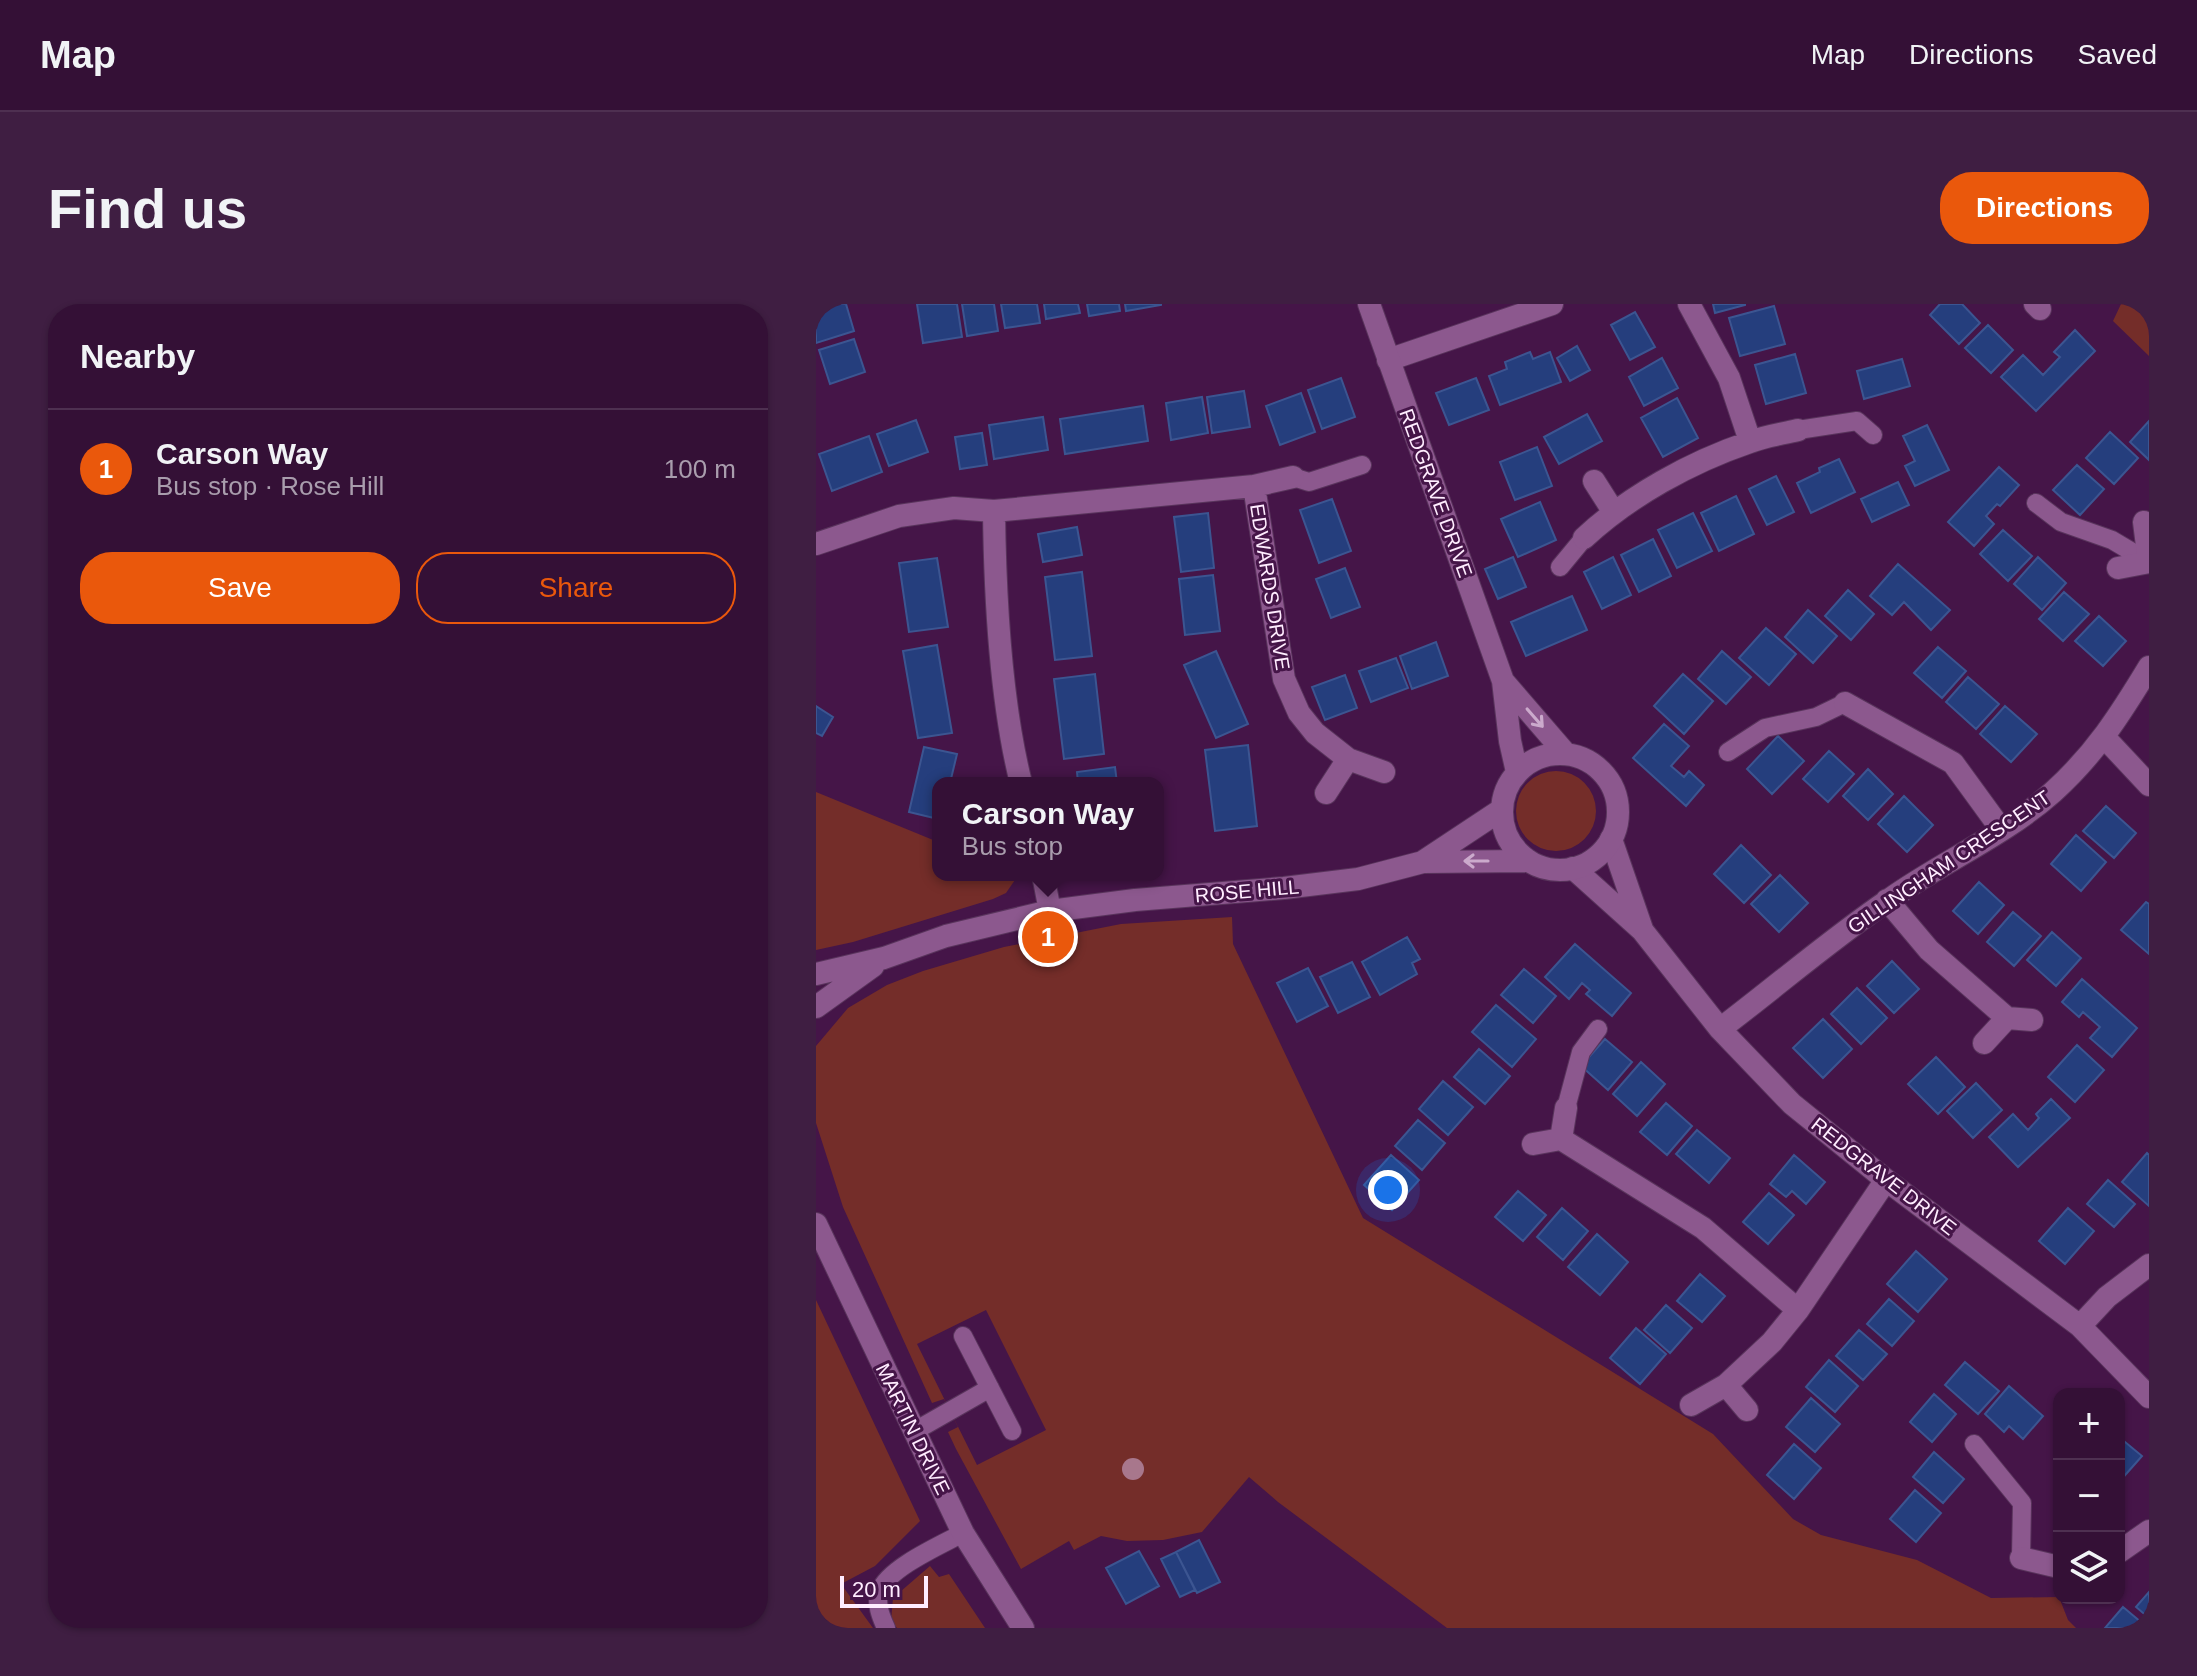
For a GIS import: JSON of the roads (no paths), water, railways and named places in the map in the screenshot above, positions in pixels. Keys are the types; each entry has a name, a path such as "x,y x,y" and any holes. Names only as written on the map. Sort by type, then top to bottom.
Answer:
{"street":[{"name":"REDGRAVE DRIVE","path":"1369,304 1503,681 1517,772"},
{"path":"1388,360 1552,304"},
{"path":"1689,304 1729,378 1750,441"},
{"path":"1584,538 1613,511 1672,477 1750,441 1798,430"},
{"name":"EDWARDS DRIVE","path":"816,544 899,516 954,508 994,511 1254,486 1293,477"},
{"path":"1594,481 1613,511"},
{"name":"EDWARDS DRIVE","path":"1254,486 1284,679 1299,713 1315,733 1348,759 1384,772"},
{"path":"994,511 995,579 1012,746 1020,777"},
{"path":"2118,568 2149,563 2144,522"},
{"name":"GILLINGHAM CRESCENT","path":"1720,1029 1887,900 2001,829 2052,793 2105,738 2149,667"},
{"name":"REDGRAVE DRIVE","path":"1503,681 1566,754 1585,759 1600,770 1611,785 1617,803 1617,822 1611,839 1642,930"},
{"path":"1845,703 1953,763 2001,829"},
{"path":"2105,738 2149,785"},
{"path":"1566,754 1531,761 1517,772 1506,790 1501,810 1504,830 1514,848 1529,861 1558,870 1588,862 1611,839"},
{"path":"1326,793 1348,759"},
{"name":"ROSE HILL","path":"1423,862 1501,810"},
{"name":"ROSE HILL","path":"816,974 884,958 946,936 1050,911 1358,879 1423,862 1529,861"},
{"name":"REDGRAVE DRIVE","path":"1573,868 1642,930 1720,1029 1792,1104 1886,1180 2080,1326 2149,1397"},
{"path":"1044,881 1050,911"},
{"path":"1887,900 1929,950 2007,1018 2032,1020"},
{"name":"ROSE HILL","path":"816,1007 884,958"},
{"path":"1984,1043 2007,1018"},
{"path":"1561,1139 1566,1108"},
{"path":"1533,1144 1561,1139 1703,1228 1798,1310"},
{"path":"1691,1405 1726,1385 1772,1342 1798,1310 1886,1180"},
{"name":"MARTIN DRIVE","path":"816,1224 963,1533 1023,1628"},
{"path":"2080,1326 2107,1297 2149,1265"},
{"path":"1726,1385 1747,1410"},
{"path":"2125,1548 2149,1531"},
{"path":"2021,1558 2053,1566"}],"lane":[{"path":"1798,430 1857,421 1873,435"},
{"name":"EDWARDS DRIVE","path":"1293,477 1309,482 1362,465"},
{"path":"2036,503 2061,522 2112,540 2149,563"},
{"path":"1560,567 1584,538"},
{"path":"1728,752 1765,728 1816,717 1845,703"},
{"path":"1566,1108 1581,1052 1598,1029"},
{"path":"963,1336 1012,1431"},
{"path":"913,1432 990,1388"},
{"path":"1974,1444 2022,1503 2021,1558"},
{"path":"886,1628 879,1611 879,1592 890,1576 963,1533"}],"place":[{"name":"Carson Way","path":"1048,937"}]}
